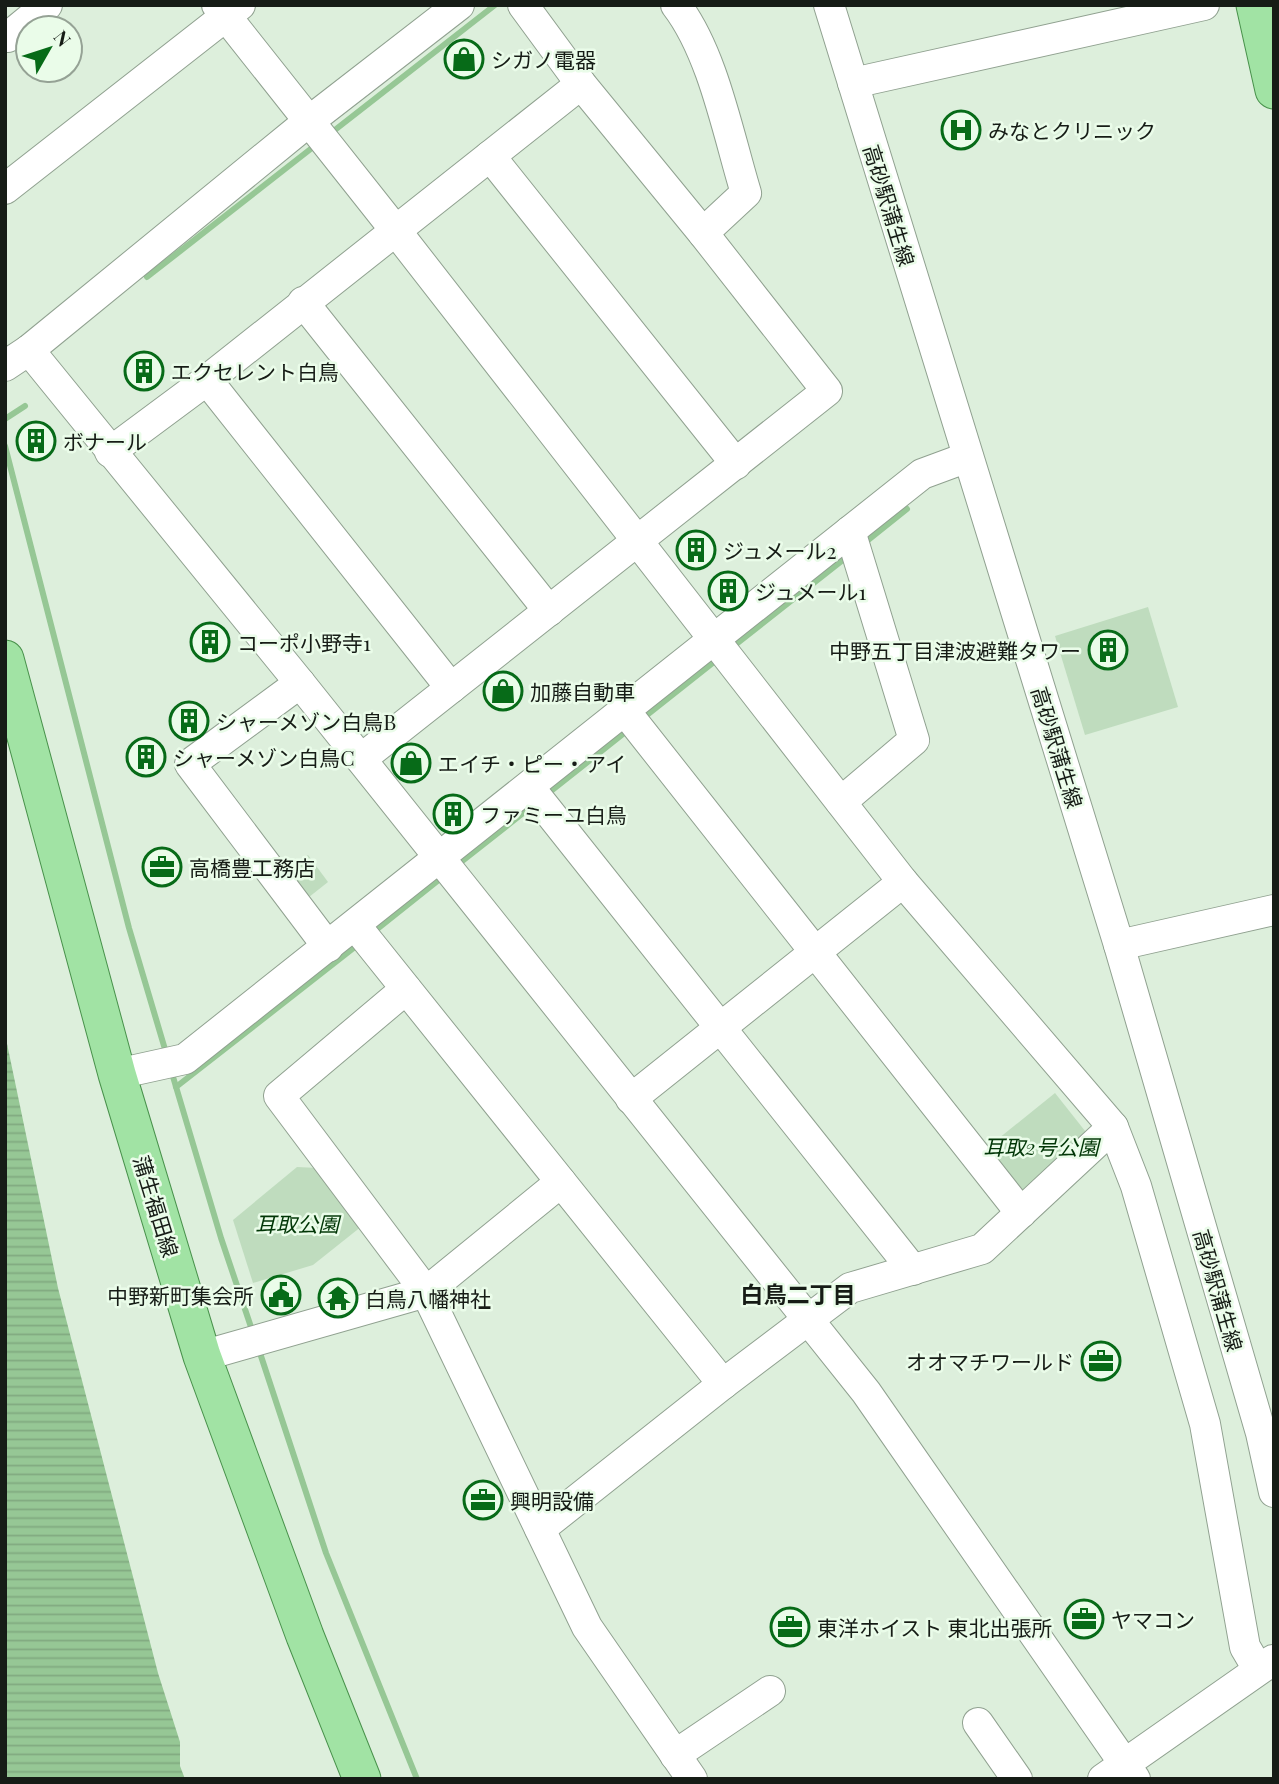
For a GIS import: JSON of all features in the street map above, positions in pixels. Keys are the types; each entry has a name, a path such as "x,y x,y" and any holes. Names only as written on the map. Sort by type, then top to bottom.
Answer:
{"main road":[{"path":"1256,6 1274,90"},
{"name":"蒲生福田線","path":"5,659 117,1074 202,1356 305,1636 362,1779"}],"street":[{"path":"8,37 47,5"},
{"path":"5,189 227,9 318,134 903,882 1112,1127 1136,1186 1205,1424 1245,1647 1266,1664 1121,1774 866,1392 300,683 110,452 17,358 318,134 459,5"},
{"path":"361,760 827,391 580,84 523,5"},
{"path":"676,5 691,24 706,57 746,193 702,233"},
{"name":"高砂駅蒲生線","path":"829,5 1119,945 1261,1433 1274,1492"},
{"path":"853,83 1204,5"},
{"path":"110,452 207,380 580,84"},
{"path":"489,156 736,464"},
{"path":"303,302 549,611"},
{"path":"207,380 451,688"},
{"path":"117,1074 169,1063 328,947 362,934 854,546 922,474 968,457"},
{"path":"841,802 914,740 854,546"},
{"path":"300,683 190,764 328,947"},
{"path":"631,720 1021,1213"},
{"path":"536,796 913,1270"},
{"path":"631,1098 903,882"},
{"path":"1119,945 1274,910"},
{"path":"362,934 723,1384"},
{"path":"406,989 279,1096 426,1292 587,1627 692,1779"},
{"path":"540,1529 723,1384 850,1288 982,1250 1112,1127"},
{"path":"202,1356 426,1292 561,1182"},
{"path":"675,1755 770,1690"},
{"path":"978,1723 1017,1779"}],"green space":[{"path":"1148,607 1178,707 1085,735 1055,636"},
{"path":"308,855 328,882 304,901 284,876"},
{"name":"耳取2号公園","path":"1055,1093 1093,1141 1026,1204 983,1151"},
{"name":"耳取公園","path":"297,1167 318,1168 362,1226 313,1265 253,1283 233,1220"}],"shaded area":[{"path":"5,1034 58,1288 158,1673 180,1742 180,1766 185,1779 5,1779"}],"waterway":[{"path":"331,133 495,5"},
{"path":"147,277 317,144"},
{"path":"5,419 25,406"},
{"path":"5,446 129,928 167,1056"},
{"path":"862,545 907,509"},
{"path":"730,649 848,556"},
{"path":"642,719 719,658"},
{"path":"546,795 628,730"},
{"path":"456,866 532,806"},
{"path":"371,934 445,875"},
{"path":"176,1087 360,943"},
{"path":"171,1070 221,1238 253,1333"},
{"path":"258,1347 326,1553 417,1779"}],"place":[{"name":"シガノ電器","path":"464,59"},
{"name":"みなとクリニック","path":"961,130"},
{"name":"エクセレント白鳥","path":"144,371"},
{"name":"ボナール","path":"36,441"},
{"name":"ジュメール2","path":"696,550"},
{"name":"ジュメール1","path":"728,591"},
{"name":"コーポ小野寺1","path":"210,642"},
{"name":"中野五丁目津波避難タワー","path":"1108,650"},
{"name":"加藤自動車","path":"503,691"},
{"name":"シャーメゾン白鳥B","path":"189,721"},
{"name":"シャーメゾン白鳥C","path":"146,757"},
{"name":"エイチ・ピー・アイ","path":"411,763"},
{"name":"ファミーユ白鳥","path":"453,814"},
{"name":"高橋豊工務店","path":"162,867"},
{"name":"中野新町集会所","path":"281,1295"},
{"name":"白鳥八幡神社","path":"338,1298"},
{"name":"オオマチワールド","path":"1101,1361"},
{"name":"興明設備","path":"483,1500"},
{"name":"ヤマコン","path":"1084,1619"},
{"name":"東洋ホイスト 東北出張所","path":"790,1627"}],"district":[{"name":"白鳥二丁目","path":"798,1293"}]}
